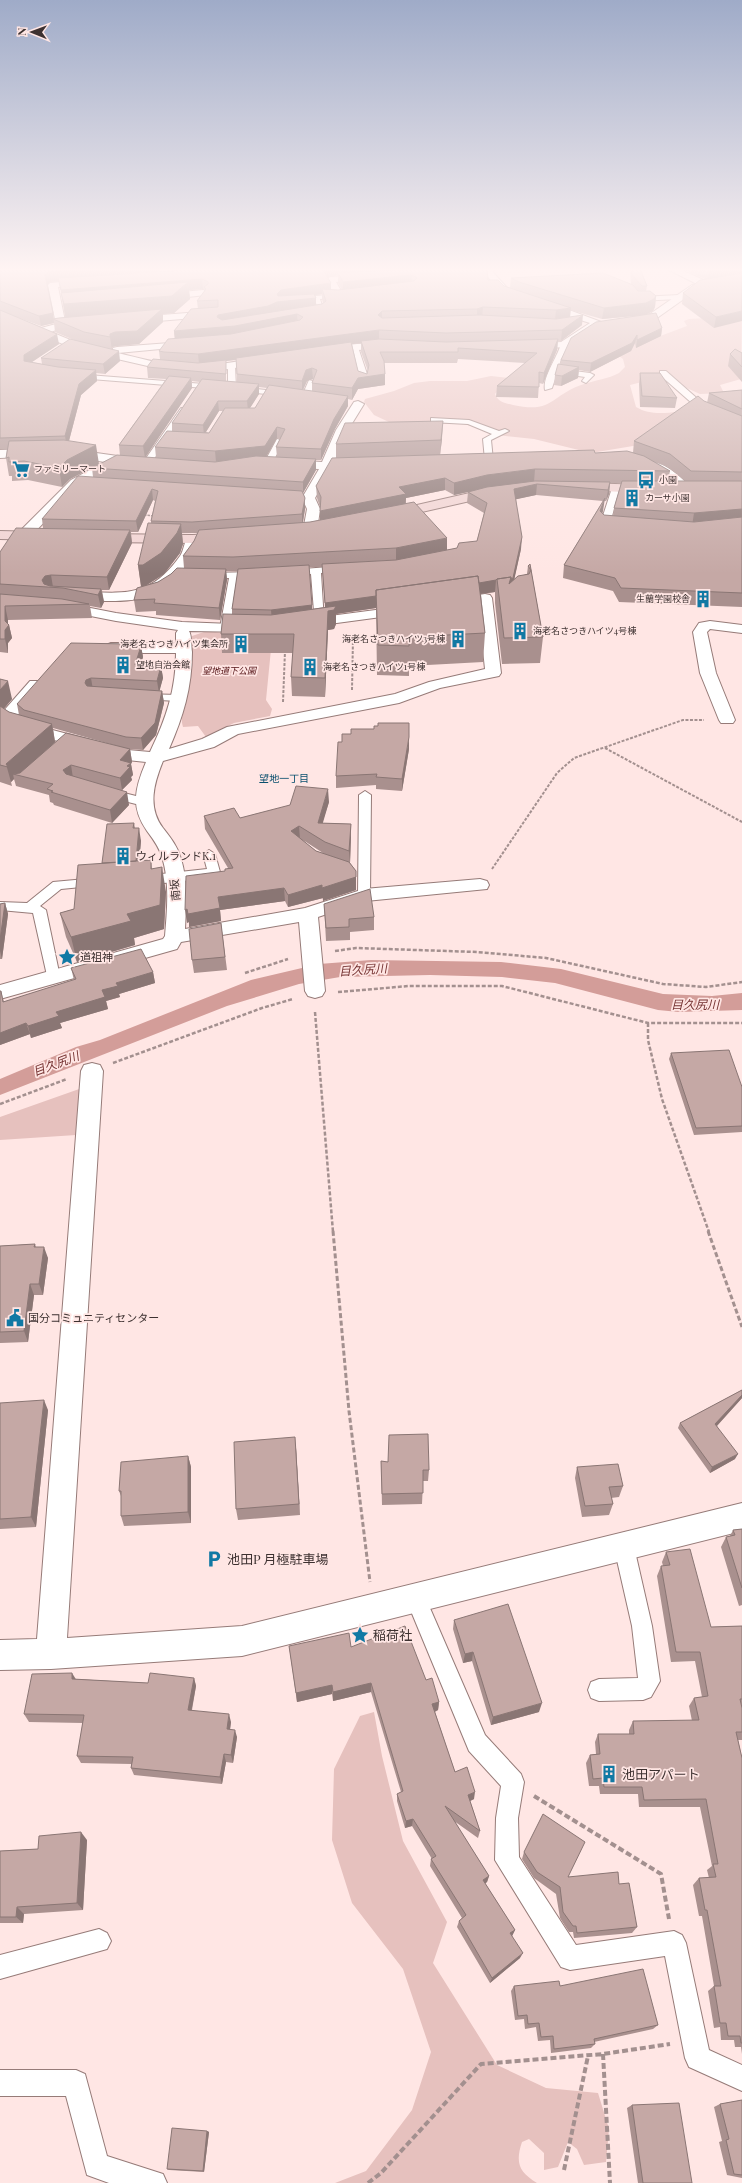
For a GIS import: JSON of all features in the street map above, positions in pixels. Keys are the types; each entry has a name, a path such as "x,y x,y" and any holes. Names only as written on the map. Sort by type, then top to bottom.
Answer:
{"street":[{"path":"324,528 304,531 314,507 304,498 324,472 324,466 354,404"},
{"path":"0,454 52,453 162,465"},
{"path":"634,458 650,464 671,476 685,489"},
{"path":"474,460 504,460"},
{"path":"24,535 75,483 116,461"},
{"path":"263,462 324,466 369,464"},
{"path":"564,487 699,490"},
{"path":"381,518 462,498 510,490"},
{"path":"0,535 54,536"},
{"path":"85,537 192,539 237,536"},
{"path":"0,592 109,596 136,594 163,584 172,575 192,547 192,539"},
{"path":"47,672 7,717 20,726 62,744 127,755 156,758 208,743 233,730 399,698 435,685 476,674 493,673 492,598 441,605"},
{"path":"0,602 65,607 182,626 264,628"},
{"path":"286,626 419,608"},
{"path":"727,720 708,673 700,632 704,626 710,625 742,629"},
{"name":"南坂","path":"175,937 176,907 172,859 165,840 150,824 146,815 144,802 146,784 178,706 184,648 182,626"},
{"path":"98,648 184,648"},
{"path":"0,992 170,944 175,937 308,914 364,895 480,885"},
{"path":"308,914 310,956 315,993"},
{"path":"51,1654 92,1071"},
{"path":"0,1654 51,1654 242,1642 373,1607 416,1599 742,1517"}],"lane":[{"path":"231,371 232,388"},
{"path":"362,371 364,382"},
{"path":"548,388 554,371 590,375 586,381"},
{"path":"663,373 685,396 705,410 742,427"},
{"path":"66,375 198,389 232,388 265,394 302,396 312,382"},
{"path":"146,464 169,438 187,405"},
{"path":"434,420 469,422 500,434"},
{"path":"489,460 487,439 509,430"},
{"path":"263,462 280,441"},
{"path":"75,483 90,484"},
{"path":"616,488 605,525 626,527"},
{"path":"279,573 352,569"},
{"path":"316,571 319,622"},
{"path":"172,575 234,576 264,574"},
{"path":"225,628 234,576"},
{"path":"132,696 179,698"},
{"path":"94,789 144,802"},
{"path":"364,895 358,872 365,795"},
{"path":"128,881 174,878 214,872 208,854"},
{"path":"30,907 58,884 112,882"},
{"path":"4,906 30,907 39,910 53,977"},
{"path":"599,1690 642,1689 649,1681 642,1626 624,1547"},
{"path":"416,1599 477,1744 513,1782 507,1818 507,1860 570,1958 674,1943 698,2058 742,2078"},
{"path":"0,1967 99,1941"},
{"path":"0,2083 76,2083 96,2166 154,2183"}],"path":[{"path":"140,515 156,516"},
{"path":"352,706 353,617"},
{"path":"283,721 282,713 286,626"},
{"path":"480,885 519,831 557,773 574,758 684,720 727,720"},
{"path":"605,748 742,822"},
{"path":"245,973 310,956 356,948 477,952 546,958 663,984 706,987 742,982"},
{"path":"0,1104 262,1008 315,993 409,986 502,986 648,1023 742,1023"},
{"path":"315,993 316,1035 349,1411 373,1607"},
{"path":"648,1023 648,1040 662,1099 742,1327"},
{"path":"513,1782 661,1874 674,1943"},
{"path":"368,2183 381,2173 481,2064 588,2056 694,2040"},
{"path":"603,2054 610,2183"},
{"path":"564,2170 588,2056"}],"green space":[{"path":"621,371 741,371 741,379 720,385 724,393 700,394 680,385 666,382 646,381 630,385 636,407 641,410 662,413 678,412 657,442 591,453 534,439 496,435 465,424 391,423 374,415 364,402 365,399 394,391 414,383 430,381 467,381 491,376 509,378 495,394 500,400 513,405 537,407 551,402 573,388 611,377"},
{"name":"望地道下公園","path":"207,631 272,639 266,700 272,709 270,716 234,723 206,737 198,726 183,727 182,720 188,695 192,636"},
{"path":"82,1088 76,1135 0,1140 0,1117"},
{"path":"374,1712 382,1756 403,1841 447,1922 433,1963 497,2065 546,2088 598,2093 609,2129 606,2162 584,2165 577,2149 568,2142 558,2167 544,2170 544,2153 529,2139 522,2142 519,2161 522,2171 537,2183 335,2183 366,2171 412,2110 431,2052 403,1969 352,1903 332,1840 334,1769 360,1716"}],"water":[{"name":"目久尻川","path":"371,960 501,962 561,969 663,994 712,996 742,993 742,1010 679,1012 658,1010 555,983 502,977 430,975 340,977 299,984 227,1006 0,1095 0,1079 76,1047 100,1040 251,980 319,964"}],"building":[{"path":"0,371 95,371 79,384 65,436 0,438"},
{"path":"191,371 226,371 226,374"},
{"path":"237,371 306,371 302,381 237,374"},
{"path":"317,371 358,371 367,374 368,371 385,371 385,374 358,378 352,388 312,383"},
{"path":"515,371 545,371 544,373 539,372 539,387 497,386"},
{"path":"556,371 572,371 562,376 555,375"},
{"path":"640,373 660,373 677,398 642,396"},
{"path":"169,376 191,378 143,446 119,445"},
{"path":"202,379 259,384 247,401 218,401 203,425 172,423"},
{"path":"269,385 348,396 334,419 321,449 276,447 285,429 277,427 265,446 215,451 155,447 167,431 209,433 225,408 255,408"},
{"path":"742,390 742,409 709,393"},
{"path":"698,396 704,401 742,416 742,472 691,471 670,454 634,441"},
{"path":"443,421 441,440 336,444 345,423"},
{"path":"64,440 96,445 67,460 59,468 24,461 9,462 9,457 6,458 9,441"},
{"path":"594,450 595,453 627,451 644,456 670,471 535,469 487,475 454,483 445,478 399,487 406,494 320,511 321,497 316,486 332,458"},
{"path":"117,455 215,462 256,456 316,459 303,482 92,468"},
{"path":"78,476 302,491 305,498 302,514 192,522 151,521 158,491 152,489 136,521 42,519"},
{"path":"535,481 610,482 608,490 537,484 514,489 522,537 513,578 511,579 511,577 479,583 478,576 376,590 376,596 325,603 322,564 396,560 457,548 459,543 477,541 487,503 468,492 487,487"},
{"path":"622,481 742,481 742,509 694,513 614,508"},
{"path":"605,498 600,511 604,515 694,522 742,517 742,593 621,588 615,578 564,565"},
{"path":"414,502 447,538 396,548 233,557 183,556 194,541 199,530 310,522"},
{"path":"148,523 181,524 177,533 161,553 143,565 138,565"},
{"path":"16,528 130,530 107,577 51,575 45,576 42,580 44,584 50,586 101,589 98,595 63,588 0,584 0,552"},
{"path":"530,564 543,637 504,638 497,579 511,577 509,584 518,576 529,574 531,570 528,566"},
{"path":"309,565 312,605 271,610 232,609 238,569"},
{"path":"177,568 226,569 219,608 154,603 155,599 134,600 137,588 158,582 171,574"},
{"path":"478,576 485,633 409,637 409,646 378,645 376,590"},
{"path":"0,594 62,599 89,604 5,606 5,621 9,625 5,630 5,639 0,639"},
{"path":"336,606 334,610 328,611 325,678 291,677 294,634 221,634 223,614 271,615"},
{"path":"71,643 131,644 131,646 141,646 135,665 161,666 157,681 91,678 86,680 85,683 87,686 162,691 155,723 141,738 126,737 24,710 17,704"},
{"path":"0,679 8,681 0,690"},
{"path":"0,706 9,712 52,724 6,764 8,767 0,765"},
{"path":"378,723 409,723 409,737 402,779 376,777 377,774 336,776 338,742 342,742 342,734 351,734 351,729 374,729 374,726 378,726"},
{"path":"66,733 130,749 120,760 131,763 127,766 130,767 120,778 71,765 63,770 66,774 127,792 110,810 51,792 53,791 47,789 53,784 13,774 20,773"},
{"path":"296,786 328,789 318,823 351,824 349,851 325,842 299,826 291,831 316,851 349,862 356,871 356,877 322,888 322,885 288,895 284,888 218,897 220,908 188,914 187,909 185,910 186,876 225,871 225,869 233,868 204,816 234,808 240,818 290,805"},
{"path":"134,823 133,828 139,828 136,861 102,863 107,824"},
{"path":"151,860 151,869 162,867 160,905 127,914 131,921 71,937 60,913 74,909 78,865"},
{"path":"370,889 374,917 349,919 349,927 326,928 324,904"},
{"path":"5,903 0,940 0,904"},
{"path":"221,923 225,957 192,960 189,929"},
{"path":"141,949 153,972 116,983 118,986 102,990 105,997 56,1012 59,1016 28,1026 26,1023 0,1033 0,991 3,1002 76,979 71,968"},
{"path":"729,1050 742,1087 742,1126 696,1128 671,1053"},
{"name":"国分コミュニティセンター","path":"35,1244 34,1247 44,1247 39,1284 30,1284 24,1331 0,1332 0,1246"},
{"path":"742,1390 742,1395 715,1424 738,1454 712,1467 680,1423"},
{"path":"44,1400 31,1517 0,1519 0,1403"},
{"path":"428,1434 429,1470 423,1470 423,1493 382,1494 381,1461 388,1462 389,1435"},
{"path":"295,1437 299,1504 236,1509 234,1442"},
{"path":"188,1456 188,1512 121,1516 121,1491 119,1491 121,1462"},
{"path":"618,1464 623,1486 609,1487 613,1504 585,1506 577,1467"},
{"path":"742,1529 742,1588 726,1537 735,1535 733,1530"},
{"path":"690,1549 711,1627 742,1626 742,1699 740,1699 742,1708 742,1732 736,1732 742,1758 742,2043 740,2036 728,2036 726,2023 720,2023 714,1986 721,1986 707,1910 705,1910 699,1878 716,1877 713,1864 718,1864 706,1799 644,1800 642,1787 604,1787 603,1778 593,1779 590,1755 600,1754 598,1734 634,1734 633,1721 699,1720 694,1698 708,1696 700,1652 676,1652 661,1566 670,1565 666,1552"},
{"path":"508,1604 542,1703 493,1717 473,1652 465,1654 454,1620"},
{"path":"405,1626 426,1680 432,1678 439,1702 432,1704 455,1772 467,1767 475,1792 468,1795 480,1831 445,1806 489,1876 483,1880 515,1930 510,1933 523,1953 492,1978 459,1921 466,1915 431,1859 436,1856 413,1819 406,1821 397,1794 403,1791 371,1683 333,1692 332,1685 296,1693 289,1646 349,1633 351,1647"},
{"path":"72,1673 72,1679 148,1683 150,1673 194,1678 188,1710 229,1714 227,1729 235,1730 231,1755 224,1754 220,1777 131,1768 133,1757 77,1756 84,1715 24,1714 32,1674"},
{"path":"543,1814 585,1842 568,1877 618,1872 619,1884 629,1883 637,1927 577,1933 576,1926 573,1926 563,1912 560,1887 537,1872 524,1852"},
{"path":"81,1832 77,1903 17,1907 16,1917 0,1917 0,1851 38,1849 39,1836"},
{"path":"643,1969 658,2025 594,2039 595,2044 554,2049 553,2036 541,2037 539,2023 528,2024 527,2015 518,2016 514,1986 559,1981 560,1986"},
{"path":"742,2100 742,2175 734,2174 726,2140 729,2139 720,2104"},
{"path":"679,2103 692,2183 643,2183 632,2105"},
{"path":"172,2128 207,2131 203,2171 167,2169"}],"place":[{"name":"ファミリーマート","path":"21,469"},
{"name":"小園","path":"646,480"},
{"name":"カーサ小園","path":"632,498"},
{"name":"生蘭学園校舎","path":"703,599"},
{"name":"海老名さつきハイツ4号棟","path":"520,631"},
{"name":"海老名さつきハイツ3号棟","path":"458,639"},
{"name":"海老名さつきハイツ集会所","path":"241,644"},
{"name":"望地自治会館","path":"123,665"},
{"name":"海老名さつきハイツ1号棟","path":"310,667"},
{"name":"ウィルランドK.1","path":"123,856"},
{"name":"道祖神","path":"67,957"},
{"name":"国分コミュニティセンター","path":"15,1318"},
{"name":"池田P 月極駐車場","path":"214,1559"},
{"name":"稲荷社","path":"360,1635"},
{"name":"池田アパート","path":"609,1774"}],"district":[{"name":"望地一丁目","path":"284,778"}]}
